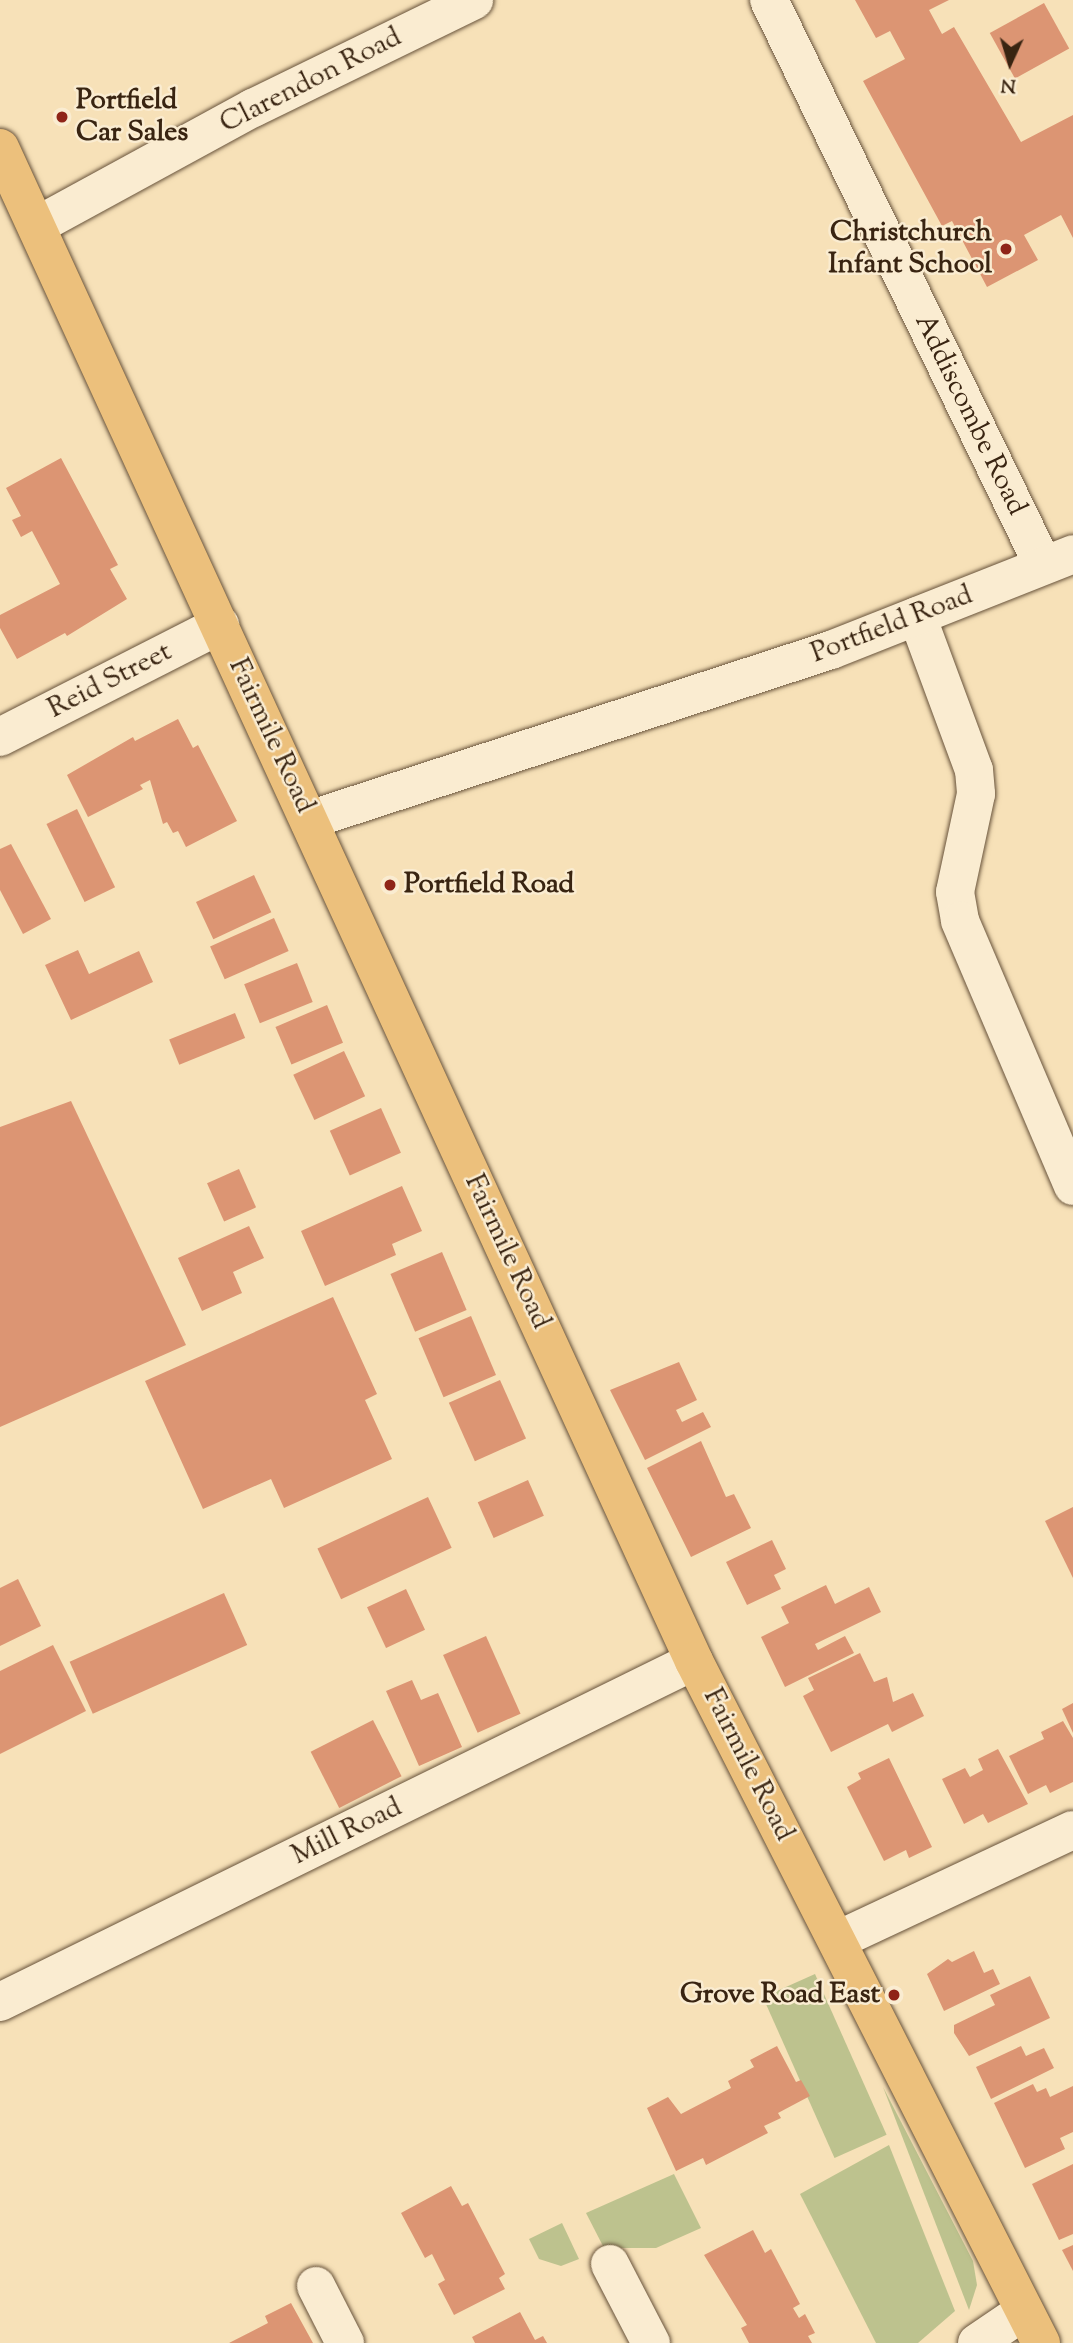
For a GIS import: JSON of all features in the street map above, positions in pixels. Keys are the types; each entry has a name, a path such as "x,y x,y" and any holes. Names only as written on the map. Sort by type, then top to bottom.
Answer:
{"main road":[{"name":"Fairmile Road","path":"0,148 38,225 694,1661 1033,2327"}],"street":[{"name":"Clarendon Road","path":"38,225 253,108 474,0"},
{"name":"Addiscombe Road","path":"769,0 1058,559"},
{"name":"Portfield Road","path":"309,820 638,715 917,616 1058,559"},
{"path":"917,616 974,770 976,794 955,892 960,921 1073,1186"},
{"name":"Reid Street","path":"0,737 220,625"},
{"name":"Mill Road","path":"0,2002 694,1661"},
{"path":"838,1940 1073,1830"},
{"path":"610,2263 651,2343"},
{"path":"316,2286 345,2343"},
{"path":"977,2343 1033,2327"}],"green space":[{"path":"815,1974 887,2135 835,2158 763,1997"},
{"path":"883,2087 973,2261 977,2285 969,2310"},
{"path":"889,2145 955,2311 918,2343 876,2343 800,2194"},
{"path":"674,2174 701,2228 656,2248 604,2248 586,2213"},
{"path":"562,2223 579,2259 561,2266 539,2259 529,2239"}],"building":[{"name":"Christchurch Infant School","path":"855,0 949,0 929,10 942,34 954,27 1021,142 1073,115 1073,238 1061,215 1024,235 1038,260 987,287 952,221 942,226 863,81 905,59 890,31 876,38"},
{"path":"1044,3 1069,48 1015,79 990,33"},
{"path":"61,458 118,565 110,569 127,599 67,636 65,633 17,659 0,628 0,615 60,584 32,531 21,537 12,520 21,516 6,488"},
{"path":"178,719 193,748 198,745 237,821 186,847 178,831 173,833 167,822 163,824 150,780 140,785 143,789 88,817 67,775 133,737 135,741"},
{"path":"77,809 115,887 85,902 46,824"},
{"path":"11,844 51,919 23,934 0,890 0,849"},
{"path":"254,875 271,912 213,939 196,902"},
{"path":"274,918 289,951 225,979 210,946"},
{"path":"78,950 89,974 139,951 153,982 71,1020 45,965"},
{"path":"297,963 313,1002 260,1023 244,984"},
{"path":"327,1005 343,1043 291,1065 275,1027"},
{"path":"235,1013 245,1038 179,1065 169,1040"},
{"path":"344,1051 365,1096 314,1120 293,1075"},
{"path":"71,1101 186,1345 0,1427 0,1127"},
{"path":"381,1108 401,1153 350,1176 330,1131"},
{"path":"239,1169 256,1207 224,1222 207,1183"},
{"path":"402,1186 422,1231 392,1244 396,1255 325,1286 301,1231"},
{"path":"249,1226 264,1258 233,1272 242,1293 202,1311 178,1258"},
{"path":"442,1252 467,1310 415,1332 390,1274"},
{"path":"333,1297 377,1394 365,1400 392,1459 284,1508 271,1479 203,1509 145,1381"},
{"path":"471,1316 496,1375 444,1397 419,1338"},
{"path":"679,1362 697,1400 676,1410 682,1422 703,1412 711,1427 645,1460 610,1390"},
{"path":"500,1380 526,1438 475,1461 449,1403"},
{"path":"701,1441 726,1497 734,1494 751,1528 691,1557 647,1468"},
{"path":"528,1480 544,1516 494,1538 478,1502"},
{"path":"428,1497 452,1548 341,1599 317,1549"},
{"path":"1073,1507 1073,1578 1045,1521"},
{"path":"772,1540 786,1569 774,1575 781,1589 747,1605 726,1562"},
{"path":"18,1579 41,1626 0,1646 0,1588"},
{"path":"826,1585 835,1604 869,1587 881,1612 815,1644 818,1650 845,1636 854,1653 785,1687 761,1637 789,1623 781,1607"},
{"path":"406,1589 425,1630 386,1648 367,1607"},
{"path":"224,1593 247,1645 93,1714 70,1662"},
{"path":"486,1636 521,1714 478,1733 443,1655"},
{"path":"53,1645 86,1711 0,1754 0,1671"},
{"path":"860,1653 874,1682 887,1677 893,1702 913,1693 924,1716 892,1732 888,1724 831,1752 803,1696 814,1690 808,1678"},
{"path":"412,1680 421,1700 438,1693 462,1747 419,1766 386,1691"},
{"path":"1073,1703 1073,1733 1062,1709"},
{"path":"373,1720 402,1776 339,1808 311,1752"},
{"path":"1063,1721 1073,1738 1073,1782 1050,1793 1046,1785 1028,1794 1009,1756 1044,1739 1041,1732"},
{"path":"998,1749 1028,1804 988,1823 983,1814 964,1824 942,1779 965,1768 970,1777 983,1770 978,1759"},
{"path":"889,1758 932,1847 909,1858 906,1850 884,1861 847,1787 861,1779 858,1773"},
{"path":"974,1951 984,1973 993,1969 1000,1984 944,2011 927,1974 948,1959 952,1962"},
{"path":"1030,1976 1050,2018 969,2056 954,2033 954,2025 995,2005 990,1995"},
{"path":"777,2046 796,2082 801,2080 810,2096 778,2113 781,2118 764,2126 768,2133 706,2165 703,2158 676,2171 647,2108 668,2097 681,2114 731,2088 728,2081 754,2067 750,2060"},
{"path":"1021,2046 1026,2056 1044,2048 1054,2068 991,2099 976,2067"},
{"path":"1033,2084 1037,2092 1046,2088 1050,2097 1073,2086 1073,2132 1060,2138 1065,2149 1025,2168 994,2103"},
{"path":"1073,2164 1073,2234 1059,2240 1032,2184"},
{"path":"451,2186 462,2206 468,2203 505,2274 499,2278 505,2289 454,2315 438,2284 445,2280 432,2254 425,2258 401,2213"},
{"path":"753,2230 765,2253 771,2249 800,2304 793,2308 799,2318 805,2314 815,2333 808,2336 812,2343 749,2343 741,2328 747,2325 704,2255"},
{"path":"1073,2245 1073,2271 1062,2250"},
{"path":"291,2303 313,2343 229,2343 268,2323 265,2316"},
{"path":"520,2312 535,2340 543,2336 547,2343 475,2343 472,2337"}],"place":[{"name":"Portfield Car Sales","path":"62,117"},
{"name":"Christchurch Infant School","path":"1006,249"},
{"name":"Portfield Road","path":"390,885"},
{"name":"Grove Road East","path":"894,1995"}]}
